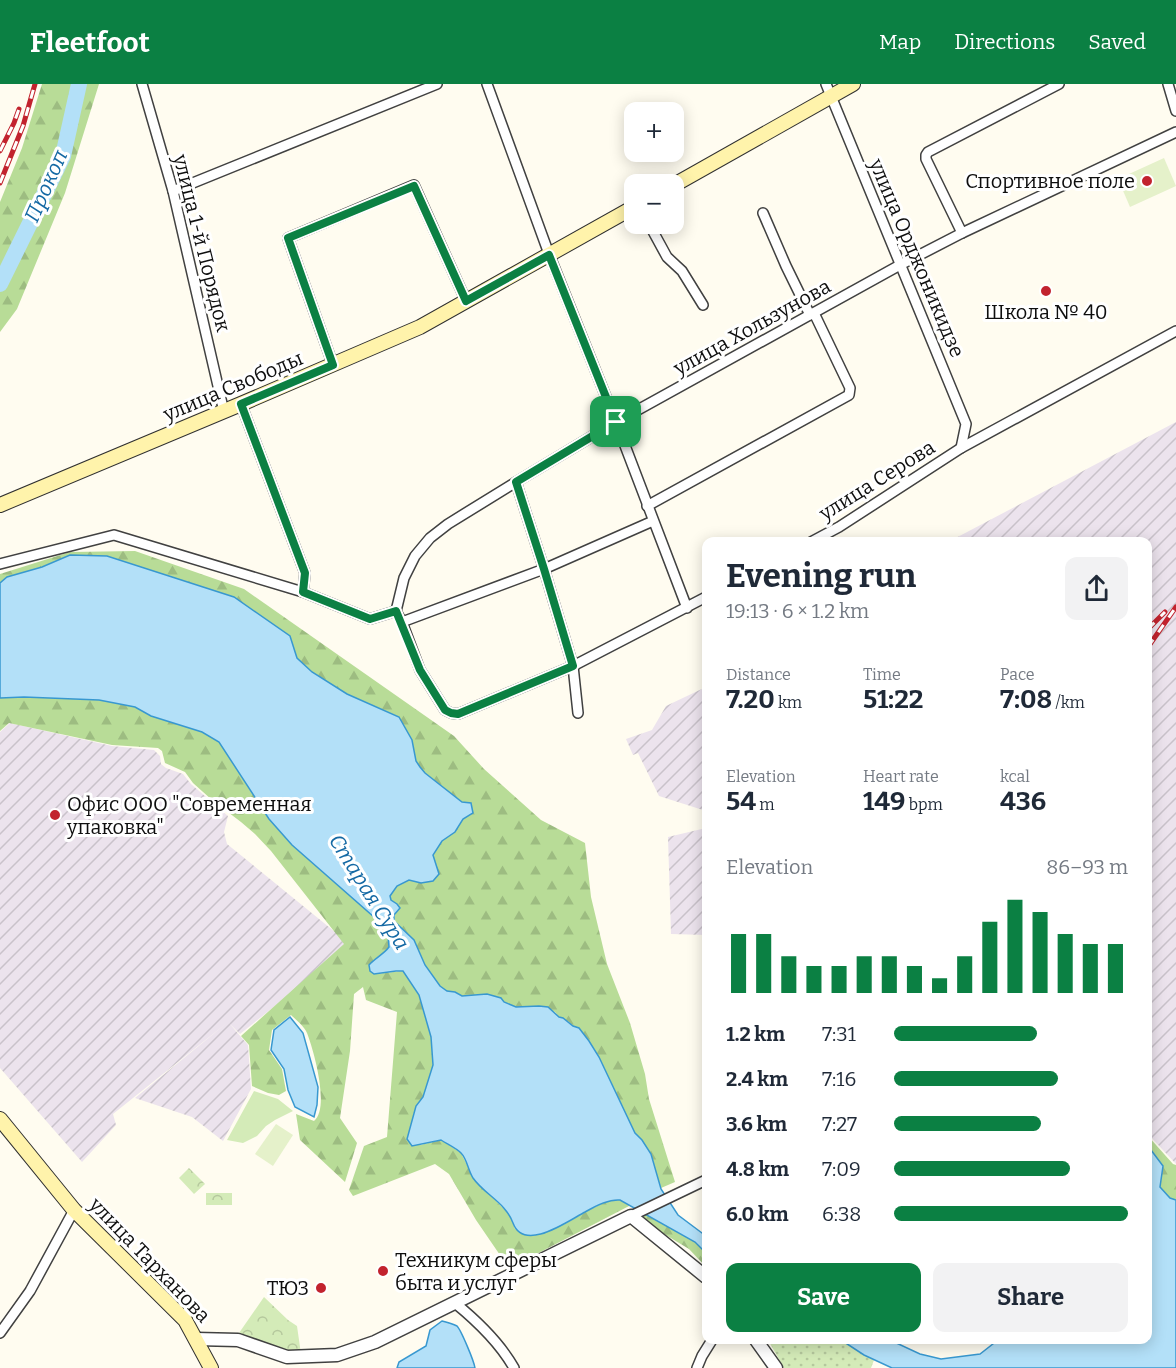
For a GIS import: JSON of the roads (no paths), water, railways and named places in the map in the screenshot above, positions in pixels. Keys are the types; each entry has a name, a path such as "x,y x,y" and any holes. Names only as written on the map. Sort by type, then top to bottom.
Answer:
{"main road":[{"path":"684,179 828,90 853,84"},
{"name":"улица Свободы","path":"0,505 420,327 624,213"},
{"name":"улица Тарханова","path":"0,1119 74,1210 185,1320 196,1339"},
{"path":"196,1339 211,1368"}],"street":[{"name":"улица 1-й Порядок","path":"142,84 173,191 224,412"},
{"path":"173,191 437,84"},
{"path":"487,84 549,255 687,608"},
{"path":"962,233 926,159 926,154 1059,84"},
{"path":"1168,84 1176,111"},
{"name":"улица Орджоникидзе","path":"828,90 966,424 962,448"},
{"name":"улица Хользунова","path":"396,611 404,578 416,556 430,538 448,524 516,482 616,422 900,265 962,233 1176,132"},
{"path":"333,365 288,238 414,186 466,301"},
{"path":"647,506 846,398 850,393 850,388 786,266 764,213"},
{"path":"654,234 667,257 682,272 703,305"},
{"name":"улица Серова","path":"820,537 962,448 1176,331"},
{"path":"241,404 305,573 303,592"},
{"path":"516,482 573,666 578,713"},
{"path":"402,622 544,569 653,521"},
{"path":"0,564 114,535 303,592 370,619 396,611 420,670 445,710 458,714 573,666 702,599"},
{"name":"улица Тарханова","path":"196,1339 238,1340 287,1357 337,1355 375,1342 702,1182"},
{"path":"0,1333 30,1291 74,1210"},
{"path":"632,1216 702,1274"},
{"path":"455,1303 499,1345 514,1368"},
{"path":"697,1368 710,1344"},
{"path":"759,1344 776,1368"}],"water":[{"name":"Старая Сура","path":"70,555 107,556 234,597 290,636 297,658 312,672 347,694 399,717 412,740 416,761 420,767 462,802 471,803 473,813 463,819 455,832 442,841 433,855 439,874 433,881 421,883 409,880 397,886 390,896 400,908 394,915 394,921 414,940 425,965 440,986 447,991 462,996 487,994 501,998 504,1002 516,1007 548,1007 559,1017 579,1028 599,1057 635,1133 651,1154 661,1189 678,1215 702,1233 702,1249 695,1242 620,1200 597,1205 547,1232 526,1235 519,1232 500,1204 473,1178 465,1158 459,1151 441,1140 412,1146 407,1139 416,1106 423,1097 433,1065 431,1037 419,995 403,971 374,974 370,971 369,965 389,947 383,925 292,845 269,819 219,742 202,732 151,716 135,707 99,700 0,698 0,583 7,577 42,567"},
{"path":"290,1017 303,1033 318,1087 314,1117 295,1107 288,1090 284,1069 271,1050 274,1030"},
{"path":"1152,1151 1163,1166 1160,1187 1170,1198 1176,1200 1176,1368 892,1368 847,1344 899,1344 920,1354 941,1359 980,1354 993,1344 1152,1344"},
{"path":"442,1321 457,1326 475,1368 397,1368 399,1362 426,1346 430,1330"}],"waterway":[{"name":"Прокоп","path":"0,284 63,156 79,84"}],"railway":[{"path":"0,183 23,126 35,84"},
{"path":"0,151 19,109"},
{"path":"1152,641 1176,607"},
{"path":"1152,625 1165,612"}],"place":[{"name":"Спортивное поле","path":"1147,181"},
{"name":"Школа № 40","path":"1046,291"},
{"name":"Офис ООО \"Современная упаковка\"","path":"55,815"},
{"name":"Техникум сферы быта и услуг","path":"383,1271"},
{"name":"ТЮЗ","path":"321,1288"}]}
